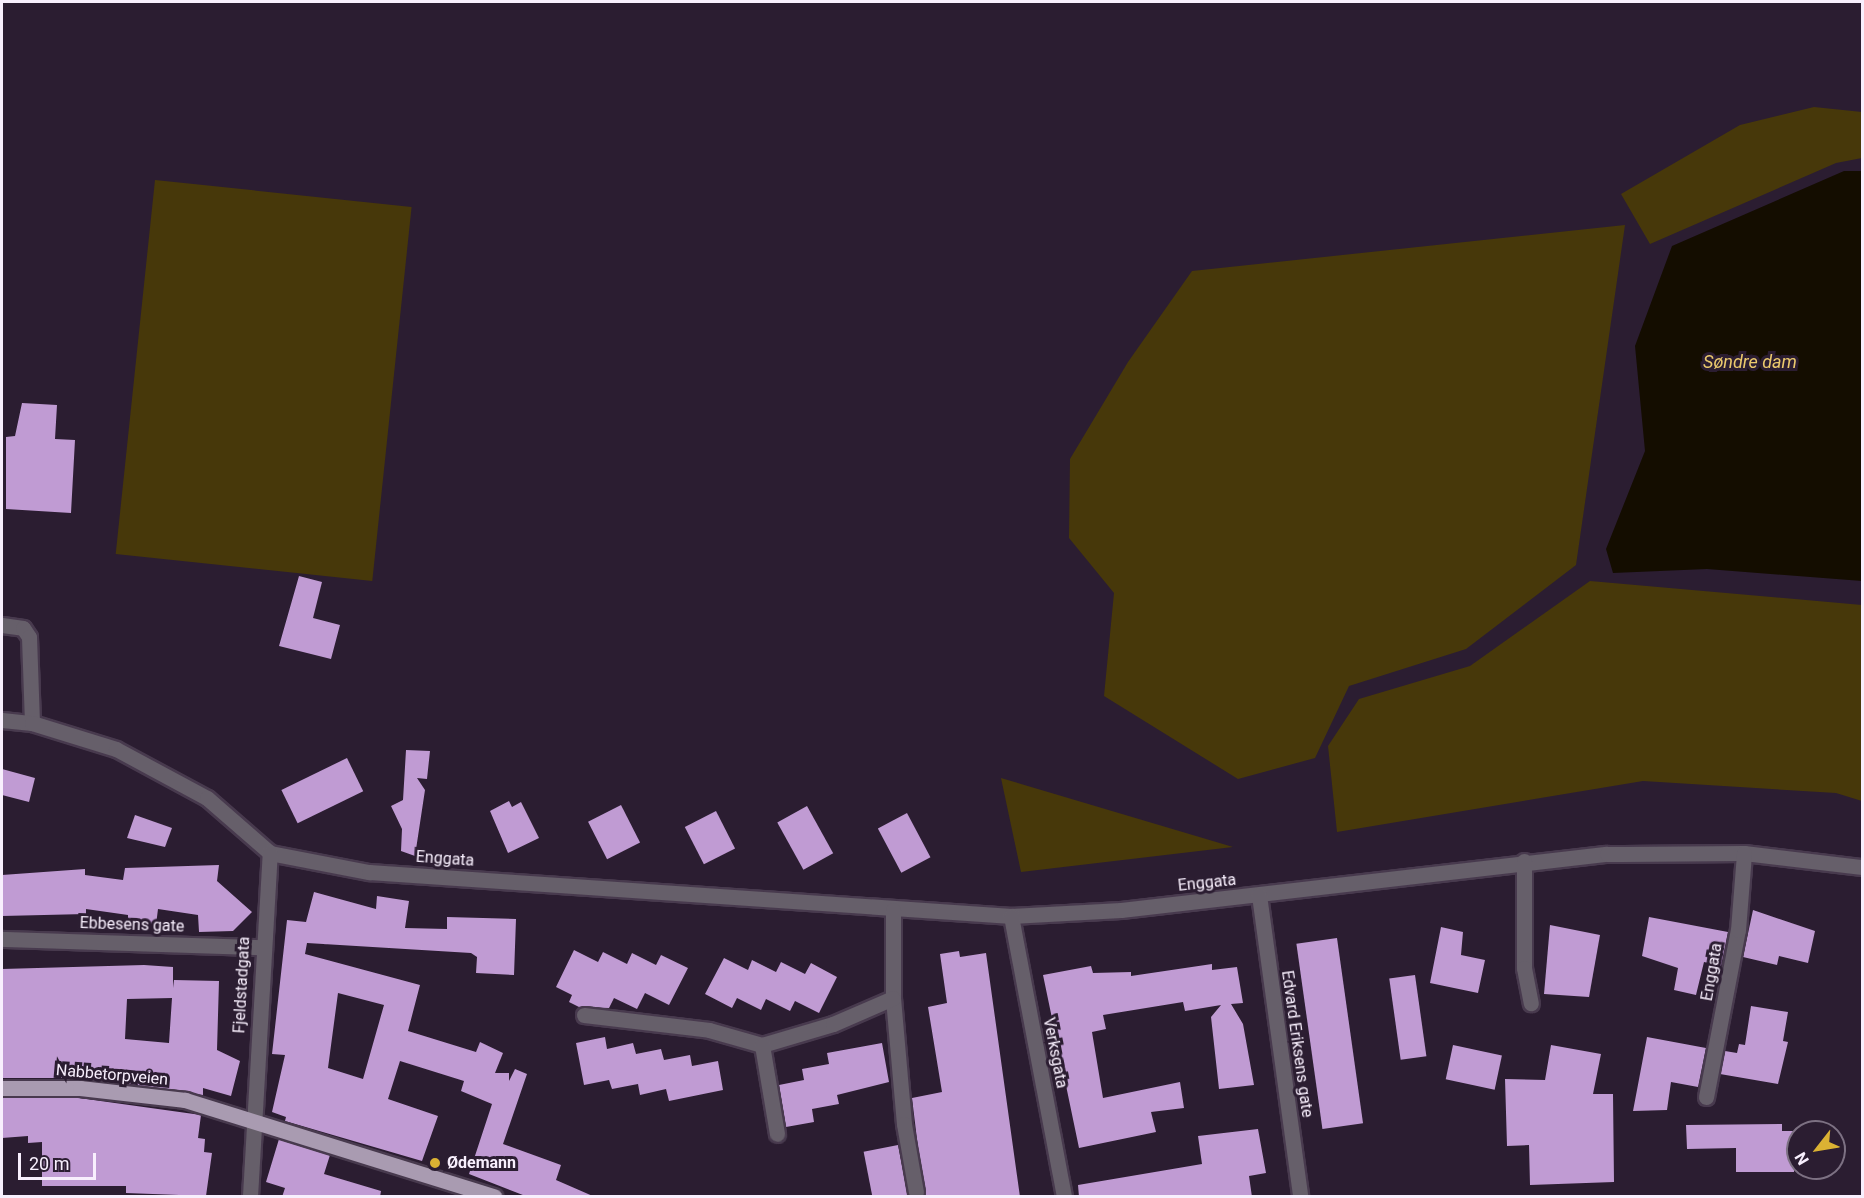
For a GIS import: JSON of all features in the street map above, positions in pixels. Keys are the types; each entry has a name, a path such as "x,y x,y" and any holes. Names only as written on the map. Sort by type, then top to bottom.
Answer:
{"main road":[{"name":"Nabbetorpveien","path":"2,1088 139,1092 253,1119 494,1197"}],"street":[{"path":"2,625 23,628 29,637 32,723"},
{"path":"2,720 32,723 116,749 207,798 270,853"},
{"name":"Enggata","path":"270,853 369,872 893,910 1011,916 1259,895 1524,861 1607,854 1744,853 1863,867"},
{"name":"Fjeldstadgata","path":"253,1119 262,947 270,853"},
{"name":"Enggata","path":"1706,1097 1737,930 1744,853"},
{"path":"1524,861 1524,968 1531,1003"},
{"name":"Edvard Eriksens gate","path":"1259,895 1300,1197"},
{"path":"893,910 893,998 904,1124 916,1192"},
{"name":"Verksgata","path":"1011,916 1064,1197"},
{"name":"Ebbesens gate","path":"2,939 262,947"},
{"path":"584,1015 709,1030 762,1045 833,1024 893,998"},
{"path":"762,1045 777,1134"},
{"path":"250,1197 255,1166 253,1119"}],"shaded area":[{"path":"1814,107 1862,112 1862,158 1836,163 1650,244 1621,194 1740,125"},
{"path":"155,180 412,207 372,581 116,554"},
{"path":"1625,225 1576,565 1466,649 1349,686 1315,758 1238,779 1104,696 1114,593 1069,538 1070,459 1128,362 1192,271"},
{"path":"1590,581 1862,605 1862,801 1836,793 1643,781 1337,832 1328,746 1359,699 1470,666"},
{"path":"1001,778 1233,847 1021,872"}],"water":[{"name":"Søndre dam","path":"1844,171 1862,171 1862,581 1707,569 1613,573 1606,549 1645,451 1635,346 1672,246"}],"building":[{"path":"22,403 57,405 55,439 75,440 71,513 6,509 6,437 15,436"},
{"path":"299,576 322,582 313,618 340,625 331,659 279,646"},
{"path":"406,750 430,751 427,779 417,778 425,790 415,856 401,851 402,829 391,806 403,800"},
{"path":"347,758 363,791 298,823 281,790"},
{"path":"2,769 35,778 29,802 2,795"},
{"path":"509,801 512,807 521,802 539,838 508,853 490,811"},
{"path":"621,805 640,842 607,859 588,822"},
{"path":"807,806 833,853 803,870 777,822"},
{"path":"716,811 735,848 704,864 685,827"},
{"path":"907,813 930,857 901,873 878,828"},
{"path":"135,815 172,828 165,847 127,838"},
{"path":"219,865 217,881 252,912 233,931 199,932 198,915 158,909 156,925 128,921 128,915 86,909 86,914 2,916 2,875 85,869 85,875 123,880 125,868"},
{"path":"314,892 376,909 377,896 409,901 405,928 447,929 447,917 516,919 514,975 476,973 477,957 471,953 307,943 305,954 420,985 408,1031 476,1052 480,1042 503,1053 495,1073 509,1073 509,1081 515,1069 527,1074 503,1144 561,1165 556,1180 595,1197 528,1197 469,1174 492,1104 461,1091 464,1081 400,1061 388,1099 438,1116 422,1161 285,1121 286,1117 272,1112 285,1055 272,1054 287,920 306,922","holes":["338,993 384,1005 363,1079 328,1068"]},
{"path":"1753,910 1815,931 1808,963 1779,956 1777,965 1743,957"},
{"path":"1649,917 1728,932 1721,966 1704,962 1696,995 1674,990 1678,968 1642,956"},
{"path":"1550,925 1600,935 1589,997 1544,994"},
{"path":"1441,927 1463,932 1461,955 1485,960 1478,993 1430,983"},
{"path":"1337,938 1363,1123 1322,1129 1296,944"},
{"path":"574,950 598,962 603,952 627,964 632,953 656,965 661,955 688,968 669,1005 645,993 637,1009 614,998 609,1008 579,1007 569,1002 572,995 556,987"},
{"path":"959,951 960,957 986,953 1020,1197 924,1197 912,1098 942,1092 928,1007 947,1003 940,954"},
{"path":"724,958 748,970 752,960 776,972 781,962 805,974 811,963 837,977 819,1013 795,1001 790,1011 766,999 761,1010 737,998 732,1008 705,994"},
{"path":"1212,964 1212,970 1237,967 1243,1003 1231,1004 1243,1024 1254,1085 1219,1089 1211,1017 1221,1005 1185,1011 1183,1002 1103,1015 1106,1029 1092,1032 1103,1098 1180,1082 1184,1108 1151,1112 1156,1132 1079,1148 1043,975 1091,966 1093,973 1131,972 1131,976"},
{"path":"144,965 173,967 173,988 174,980 219,981 217,1050 240,1061 231,1096 203,1088 203,1095 81,1078 2,1078 2,969","holes":["172,998 169,1043 125,1039 127,999"]},
{"path":"1415,975 1426,1056 1401,1060 1389,979"},
{"path":"1751,1006 1788,1012 1783,1041 1788,1042 1778,1084 1720,1074 1725,1051 1737,1053 1739,1044 1745,1045"},
{"path":"605,1037 607,1049 633,1043 636,1054 661,1049 664,1060 690,1055 692,1066 718,1061 723,1090 669,1101 666,1089 640,1095 638,1084 612,1089 609,1080 584,1085 576,1043"},
{"path":"1647,1037 1706,1048 1698,1087 1671,1082 1667,1110 1633,1111"},
{"path":"882,1043 889,1082 837,1095 839,1104 812,1109 814,1122 786,1127 779,1085 804,1080 802,1069 829,1064 827,1053"},
{"path":"1453,1045 1502,1055 1495,1090 1446,1079"},
{"path":"1551,1045 1601,1054 1593,1094 1613,1094 1614,1182 1530,1185 1529,1145 1507,1146 1505,1079 1545,1080"},
{"path":"2,1098 79,1098 201,1115 198,1138 205,1139 204,1152 212,1153 206,1196 126,1193 126,1186 42,1186 42,1142 28,1143 28,1136 2,1138"},
{"path":"1782,1124 1782,1131 1786,1131 1786,1172 1736,1172 1736,1148 1687,1149 1686,1125"},
{"path":"1258,1129 1266,1173 1249,1176 1252,1197 1079,1197 1078,1185 1202,1164 1198,1136"},
{"path":"279,1139 330,1155 324,1174 381,1191 380,1197 282,1197 285,1188 266,1182"},
{"path":"898,1145 908,1196 872,1196 864,1152"}],"place":[{"name":"Ødemann","path":"435,1163"}]}
